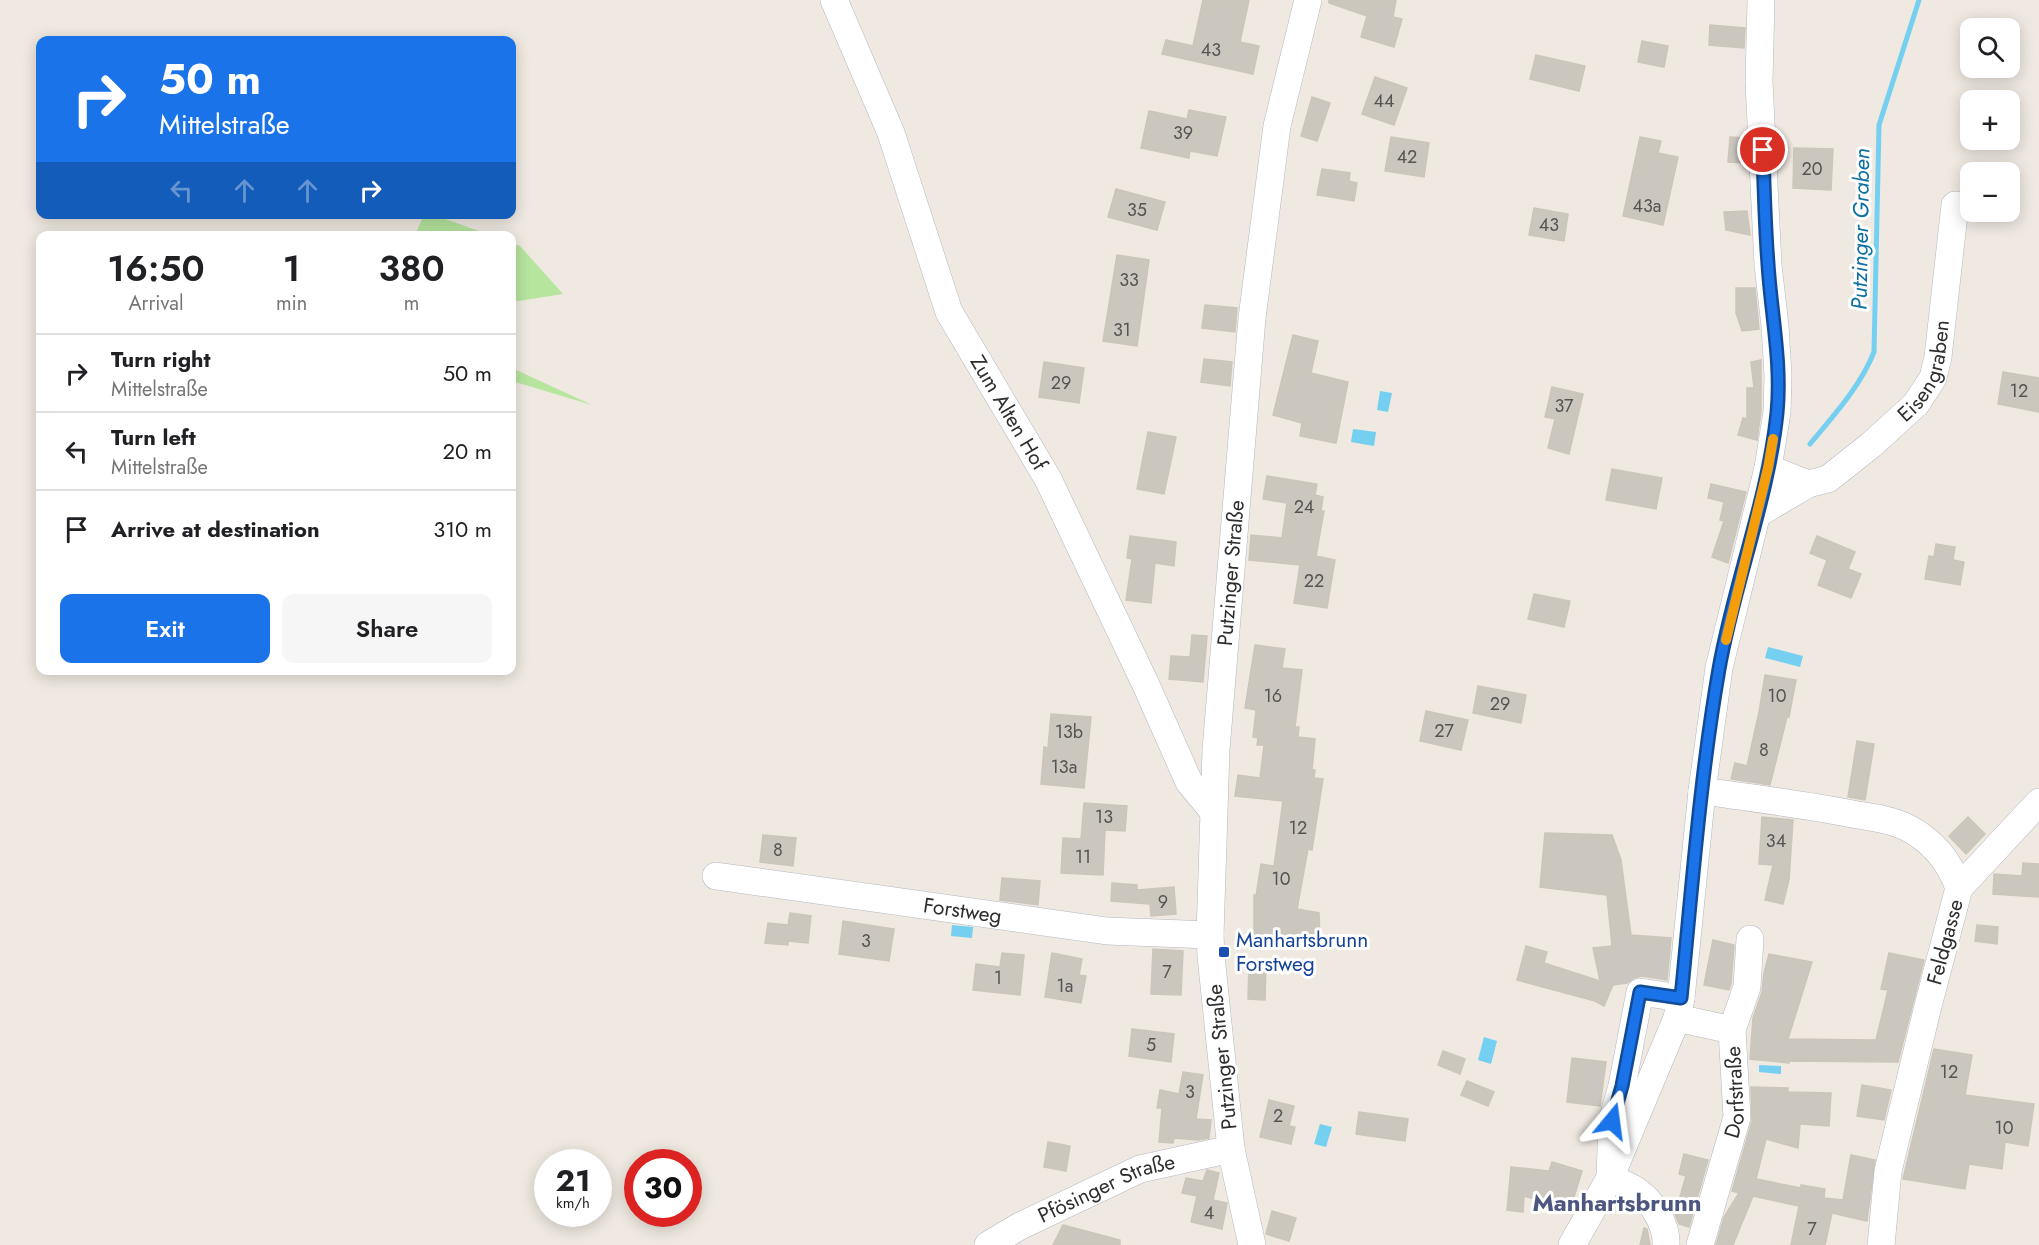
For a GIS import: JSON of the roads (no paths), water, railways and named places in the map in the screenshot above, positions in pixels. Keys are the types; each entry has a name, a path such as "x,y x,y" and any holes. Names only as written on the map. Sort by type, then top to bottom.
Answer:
{"street":[{"name":"Zum Alten Hof","path":"834,0 891,133 949,312 1048,479 1146,685 1189,782 1213,812"},
{"name":"Putzinger Straße","path":"1252,1245 1232,1149 1210,935 1213,812 1252,318 1277,126 1308,0"},
{"path":"1572,1245 1610,1178 1679,1008 1702,791 1719,668 1768,468 1777,412 1778,376 1767,246 1759,82 1761,0"},
{"name":"Eisengraben","path":"1757,514 1808,484 1828,479 1871,445 1916,404 1933,378 1940,346 1955,205"},
{"path":"1768,468 1808,484"},
{"name":"Feldgasse","path":"1702,791 1826,809 1904,826 1939,850 1953,870 1959,888 1888,1172 1881,1245"},
{"path":"1959,888 2039,802"},
{"name":"Forstweg","path":"716,876 1107,931 1210,935"},
{"name":"Dorfstraße","path":"1700,1245 1737,1118 1732,1030 1747,987 1750,939"},
{"path":"1610,1178 1612,1121 1622,1086 1640,992 1732,1030"},
{"name":"Pfösinger Straße","path":"988,1245 1020,1226 1140,1168 1232,1149"},
{"path":"1610,1178 1637,1191 1653,1208 1667,1234 1666,1245"}],"water":[{"path":"1380,391 1392,393 1388,412 1377,410"},
{"path":"1353,429 1376,432 1374,446 1351,442"},
{"path":"1768,647 1803,656 1800,667 1765,658"},
{"path":"952,925 973,927 972,938 951,936"},
{"path":"1484,1037 1497,1041 1491,1064 1478,1060"},
{"path":"1759,1065 1781,1066 1781,1074 1759,1072"},
{"path":"1320,1124 1332,1127 1326,1147 1314,1144"}],"waterway":[{"name":"Putzinger Graben","path":"1810,444 1854,389 1874,352 1879,125 1919,0"}],"place":[{"name":"Manhartsbrunn Forstweg","path":"1224,952"}],"district":[{"name":"Manhartsbrunn","path":"1617,1202"}]}
